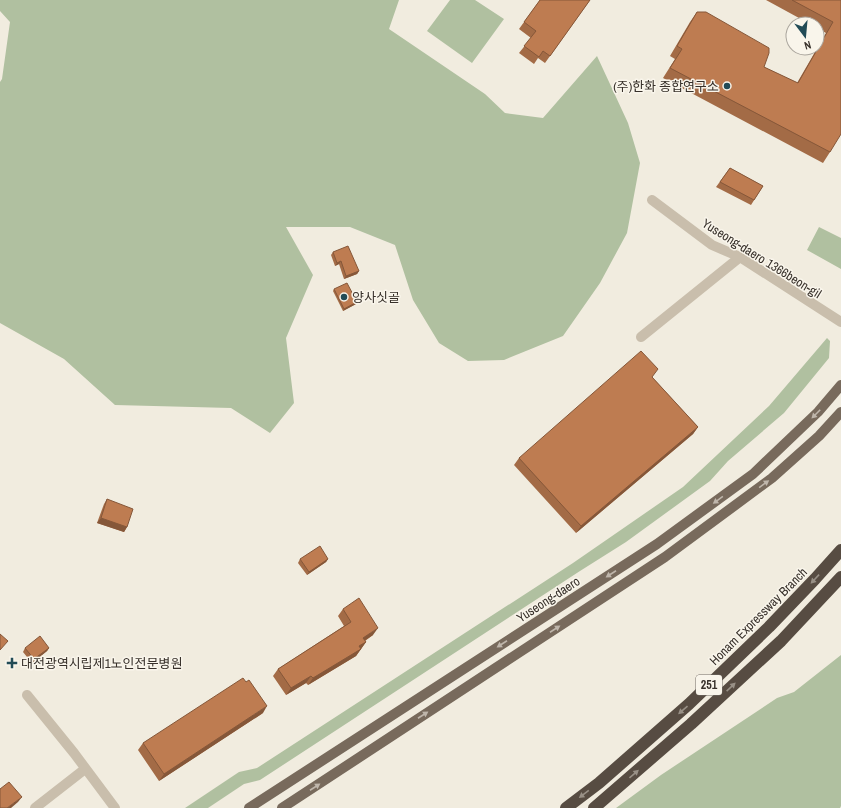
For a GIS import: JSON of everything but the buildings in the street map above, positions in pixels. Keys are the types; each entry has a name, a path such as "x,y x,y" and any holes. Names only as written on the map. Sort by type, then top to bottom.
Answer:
{"highway":[{"name":"Honam Expressway Branch","path":"566,808 599,783 689,704 769,627 841,550"},
{"name":"251","path":"594,808 692,724 781,641 841,577"}],"main road":[{"name":"Yuseong-daero","path":"249,808 657,544 753,474 818,412 841,385"},
{"path":"282,808 665,557 772,478 819,436 841,412"}],"street":[{"name":"Yuseong-daero 1366beon-gil","path":"652,200 712,245 740,257 841,322"},
{"path":"641,337 740,257"},
{"path":"27,695 116,808"},
{"path":"35,808 85,768"}],"green space":[{"path":"0,0 399,0 389,29 485,94 505,113 543,118 597,56 628,123 640,163 627,233 600,283 563,336 504,360 468,361 439,343 413,300 395,245 350,227 286,227 313,275 286,338 294,403 270,433 231,408 115,405 64,359 0,323 0,82 2,79 10,22 0,11"},
{"path":"450,0 475,0 504,19 472,63 427,31"},
{"path":"819,227 841,238 841,269 807,250"},
{"path":"827,338 830,341 829,358 784,413 728,461 710,481 626,542 260,780 244,784 208,808 185,808 239,772 257,768 573,563 683,487 769,406"},
{"path":"841,655 840,808 616,808 661,775 777,698 794,692"}],"place":[{"name":"(주)한화 종합연구소","path":"727,86"},
{"name":"양사싯골","path":"344,297"},
{"name":"대전광역시립제1노인전문병원","path":"12,663"}]}
